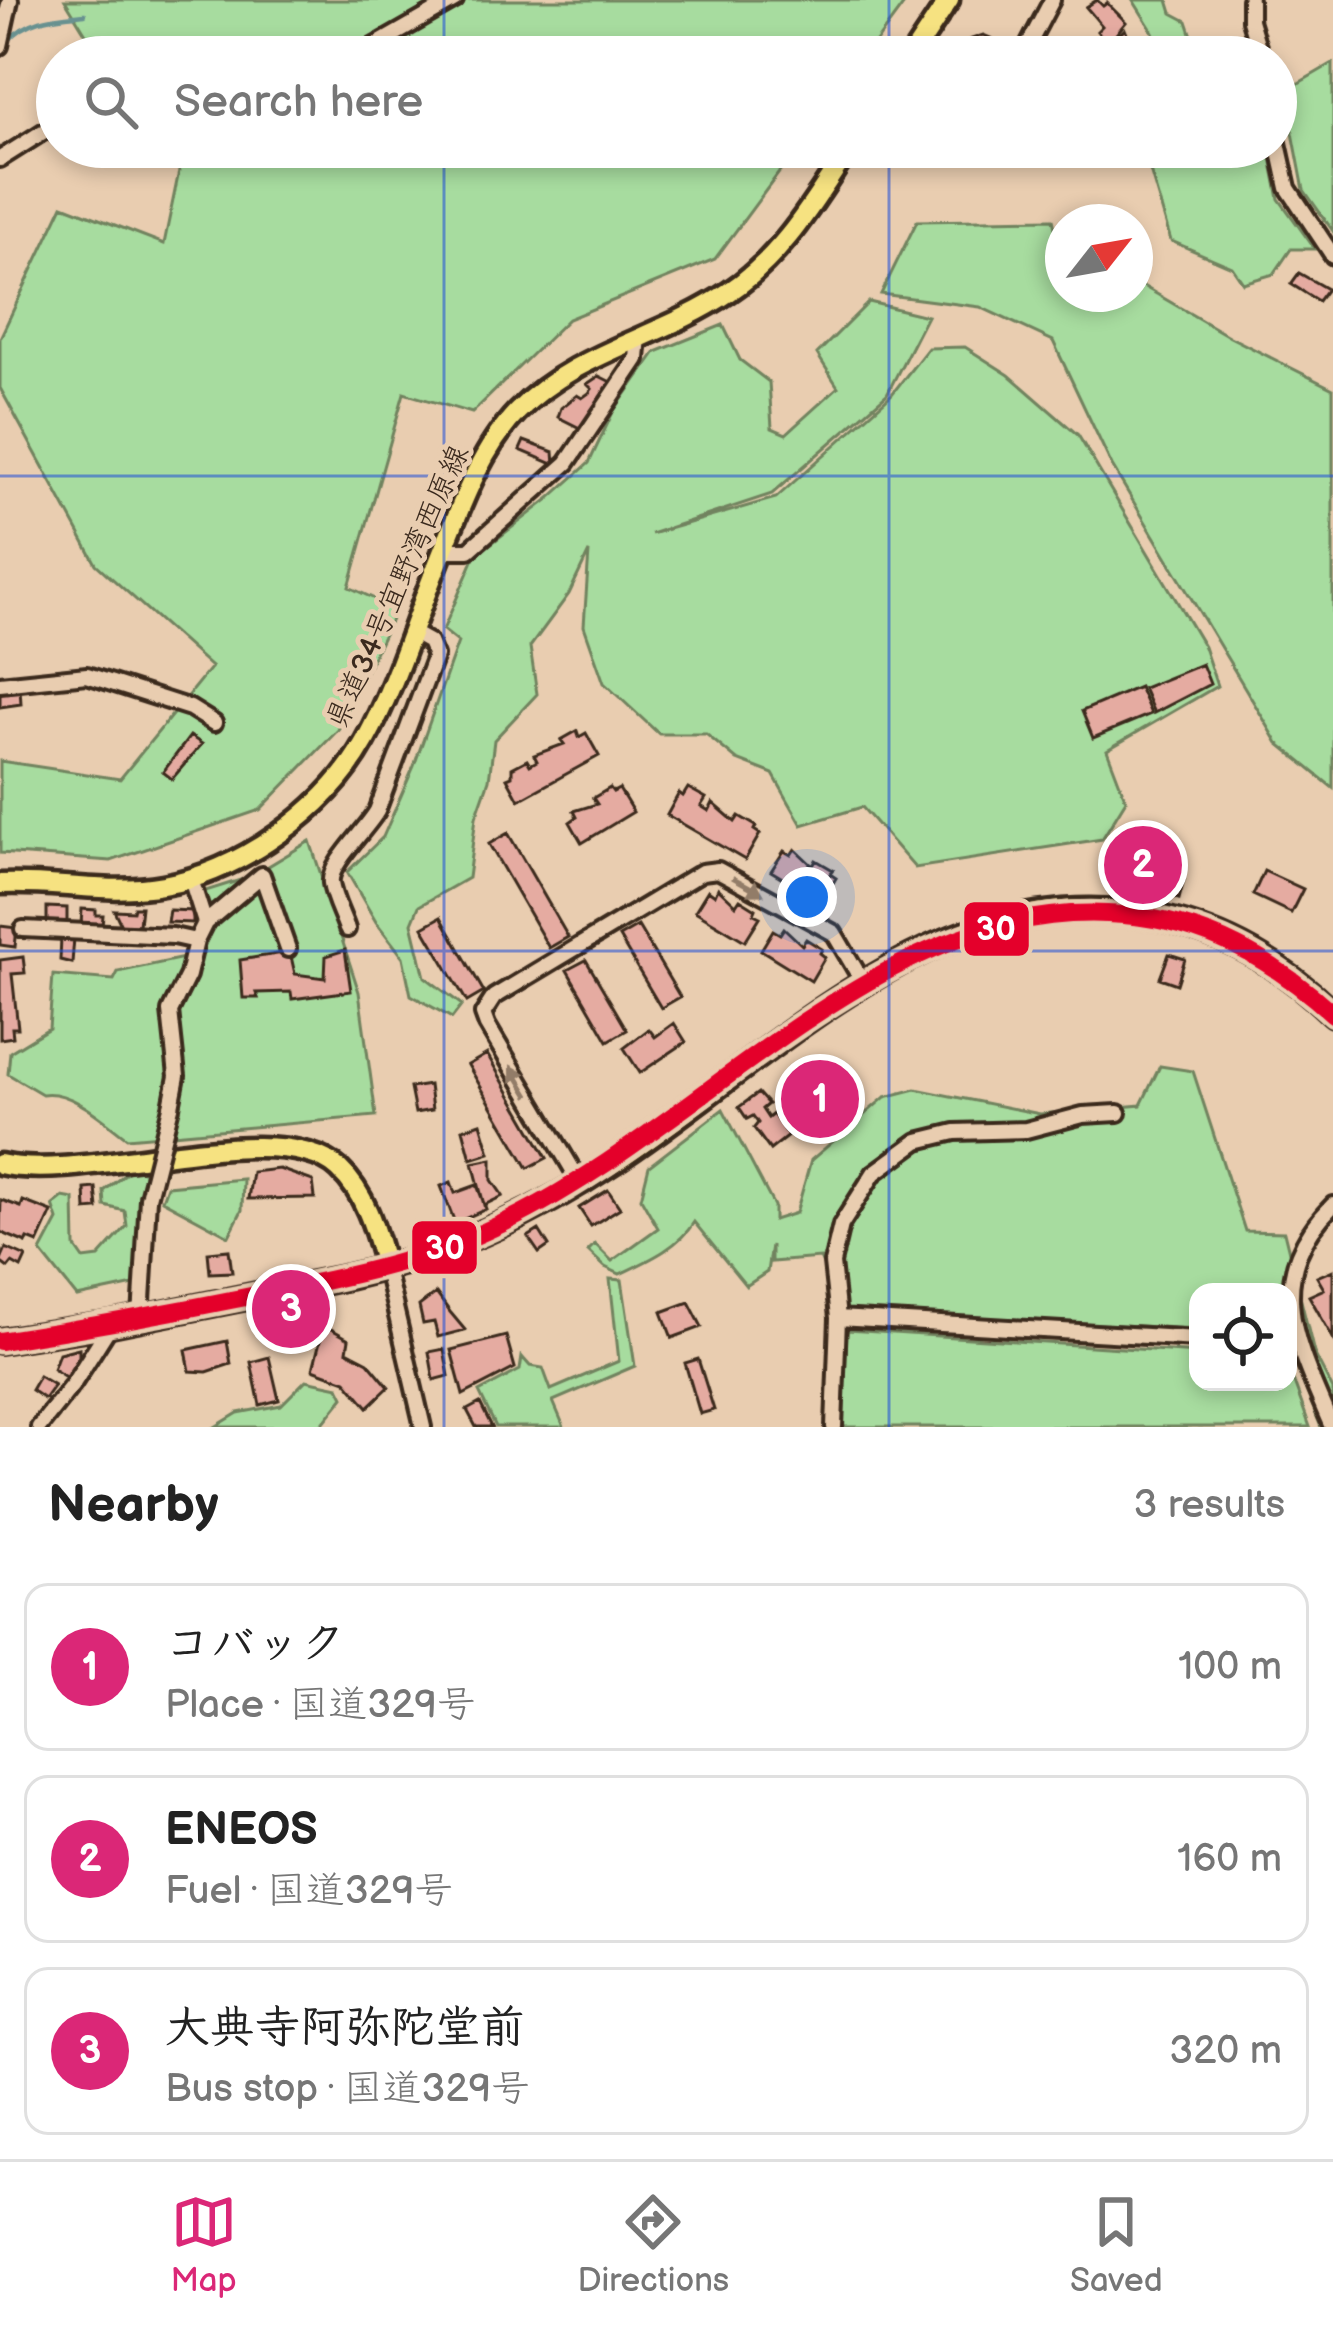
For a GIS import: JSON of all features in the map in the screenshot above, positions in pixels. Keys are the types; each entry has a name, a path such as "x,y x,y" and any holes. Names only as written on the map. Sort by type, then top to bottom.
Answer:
{"highway":[{"path":"0,1340 111,1324 386,1269 527,1213 612,1163 864,984 960,932 1030,913 1098,909 1135,913 1218,935 1275,965 1333,1014"}],"main road":[{"path":"925,36 949,0"},
{"name":"県道34号宜野湾西原線","path":"0,884 130,890 191,879 264,842 335,782 366,740 471,486 514,414 561,375 724,296 756,273 783,247 836,168"},
{"path":"0,1164 56,1170 246,1147 310,1151 338,1168 361,1198 386,1269"}],"street":[{"path":"1,43 10,0"},
{"path":"392,36 455,0"},
{"path":"1033,36 1052,0"},
{"path":"1250,0 1255,36"},
{"path":"0,159 36,136"},
{"path":"1284,168 1288,188 1333,256"},
{"path":"444,550 469,550 567,463 637,359 639,336"},
{"path":"347,929 330,879 333,867 377,811 435,656 429,642 411,632"},
{"path":"0,684 87,675 190,708 214,723"},
{"path":"580,1181 487,1025 483,1014 494,997 702,872 718,870 834,933 864,984"},
{"path":"141,1318 148,1198 177,1076 170,1011 188,975 196,941 206,923 262,875 288,949"},
{"path":"191,879 206,923"},
{"path":"23,929 196,941"},
{"path":"834,1427 838,1318 832,1263 841,1225 874,1173 918,1141 955,1132 1026,1130 1083,1115 1118,1113"},
{"path":"1291,1283 1292,1269 1312,1226 1333,1204"},
{"path":"386,1269 423,1427"},
{"path":"838,1318 1189,1338"},
{"path":"39,1427 111,1324"},
{"path":"1297,1351 1332,1427"}],"green space":[{"path":"65,0 907,0 880,36 87,36"},
{"path":"1133,0 1168,0 1172,13 1187,21 1192,36 1154,36"},
{"path":"1333,63 1333,231 1304,190 1297,154 1297,84"},
{"path":"180,168 782,168 715,259 568,319 472,413 404,393 349,587 396,609 338,730 260,810 111,861 0,853 0,761 120,779 211,667 96,564 0,388 0,338 63,205 164,244"},
{"path":"1149,168 1273,168 1279,199 1315,249 1291,249 1274,274 1243,283 1232,267 1171,241"},
{"path":"1045,219 1045,312 1153,312 1153,292 1333,389 1333,788 1278,743 1112,466 1053,341 980,307 881,294 917,221"},
{"path":"869,302 927,316 887,394 772,494 651,534 776,498 892,394 928,348 965,347 1009,375 1078,435 1204,647 1217,686 1107,750 1126,800 1102,839 915,868 862,807 802,825 773,774 737,760 706,734 659,734 604,683 584,626 589,552 569,594 530,647 537,694 494,740 468,878 419,906 412,923 425,977 462,1005 452,1018 411,995 403,957 347,872 383,837 414,766 458,642 443,630 475,556 589,463 613,412 656,352 723,325 740,360 769,382 772,428 786,434 838,387 817,354"},
{"path":"310,841 359,992 376,1116 127,1138 76,1101 42,1094 8,1074 10,1052 49,1028 53,975 114,980 118,972 184,958 199,925 199,893 250,877"},
{"path":"1160,1066 1193,1071 1245,1231 1284,1232 1297,1283 1189,1283 1189,1329 844,1311 820,1258 771,1262 771,1245 767,1272 746,1286 694,1222 671,1246 620,1274 588,1251 595,1244 612,1261 658,1228 641,1198 649,1166 723,1109 774,1206 774,1220 796,1213 811,1160 885,1097 916,1089 1040,1114 1141,1105"},
{"path":"130,1170 144,1171 134,1285 77,1297 41,1252 58,1220 53,1205 63,1197 74,1199 75,1246 84,1259 99,1257 127,1226 125,1211 105,1206 104,1191"},
{"path":"243,1179 242,1210 229,1236 162,1200 167,1186"},
{"path":"610,1279 622,1280 635,1366 553,1401 564,1427 496,1427 479,1392 520,1370 522,1357 530,1366 543,1368 551,1390 619,1361"},
{"path":"1297,1284 1314,1353 1333,1390 1333,1427 1321,1427 1297,1367"},
{"path":"847,1330 1189,1352 1189,1391 1297,1391 1310,1427 843,1427"},
{"path":"306,1380 339,1387 344,1397 320,1427 215,1427 238,1413 281,1405"}],"building":[{"path":"1097,0 1103,6 1107,3 1126,22 1115,36 1101,36 1097,31 1102,26 1086,7"},
{"path":"1299,273 1327,289 1318,301 1291,284"},
{"path":"599,376 615,384 584,430 558,417 561,408 577,395 582,398 589,393 592,389 587,384"},
{"path":"524,441 554,452 555,465 520,450"},
{"path":"1202,664 1210,684 1154,713 1143,688"},
{"path":"1139,687 1151,714 1093,738 1082,711"},
{"path":"20,688 21,704 0,707 0,690"},
{"path":"577,731 579,737 586,733 599,756 519,800 507,778 512,768 527,760 530,765 537,761 534,755 564,744 561,740"},
{"path":"190,736 202,744 172,779 163,772"},
{"path":"610,788 613,792 619,789 633,812 582,843 570,822 577,817 574,811 597,804 593,798"},
{"path":"688,788 706,798 701,806 709,811 713,803 735,822 739,816 756,826 760,834 745,860 667,815 679,793 683,796"},
{"path":"508,833 568,937 549,948 489,844"},
{"path":"1120,843 1154,852 1150,869 1184,880 1179,899 1134,885 1138,866 1115,858"},
{"path":"795,849 813,866 816,860 833,870 830,874 836,878 822,902 771,871 784,851 791,855"},
{"path":"1264,871 1303,889 1291,913 1253,895"},
{"path":"718,888 736,905 740,899 756,909 754,914 760,917 745,941 695,911 708,890 715,895"},
{"path":"47,907 67,908 67,925 47,923"},
{"path":"141,907 139,925 121,925 114,910 133,911"},
{"path":"82,909 103,915 102,926 81,925"},
{"path":"169,910 193,911 193,923 167,922"},
{"path":"441,917 484,992 467,1002 423,927"},
{"path":"0,926 17,928 15,947 0,945"},
{"path":"638,926 680,997 661,1008 619,937"},
{"path":"784,928 802,945 806,939 822,949 825,957 811,981 761,950 773,930 780,934"},
{"path":"61,937 74,938 72,963 60,960"},
{"path":"345,950 351,991 292,999 291,992 243,998 240,960 290,952 295,974 325,978 326,956"},
{"path":"1169,954 1185,959 1177,984 1160,978"},
{"path":"23,957 25,973 12,974 18,1028 12,1028 13,1037 0,1039 0,960"},
{"path":"586,960 627,1030 608,1041 567,970"},
{"path":"674,1023 686,1042 640,1073 624,1048 649,1029 655,1037"},
{"path":"487,1054 547,1158 528,1168 468,1065"},
{"path":"833,1075 847,1094 806,1124 793,1105"},
{"path":"429,1085 432,1110 415,1113 410,1088"},
{"path":"758,1093 768,1104 762,1109 768,1118 773,1114 788,1136 770,1150 754,1128 758,1123 753,1116 747,1119 739,1107"},
{"path":"481,1123 490,1153 471,1159 463,1129"},
{"path":"492,1159 492,1180 503,1196 484,1205 473,1163"},
{"path":"279,1169 313,1181 315,1198 248,1199 252,1172"},
{"path":"451,1182 455,1193 477,1185 486,1209 455,1223 441,1186"},
{"path":"96,1188 98,1209 86,1210 85,1189"},
{"path":"608,1190 620,1208 591,1226 579,1208"},
{"path":"1,1200 21,1207 23,1201 52,1212 38,1243 0,1232"},
{"path":"539,1230 549,1246 539,1253 528,1237"},
{"path":"6,1248 26,1257 21,1268 0,1262"},
{"path":"229,1250 232,1272 210,1273 208,1252"},
{"path":"1333,1270 1333,1338 1309,1296 1324,1289 1317,1277"},
{"path":"436,1293 465,1330 438,1337 434,1322 423,1324 419,1306"},
{"path":"689,1302 702,1327 672,1338 662,1312"},
{"path":"324,1325 349,1339 347,1351 368,1362 389,1387 368,1407 346,1381 313,1369"},
{"path":"506,1336 515,1368 463,1395 451,1350"},
{"path":"227,1341 231,1364 207,1372 190,1371 186,1350"},
{"path":"79,1348 79,1367 70,1380 53,1369 59,1353"},
{"path":"444,1349 449,1376 434,1380 429,1352"},
{"path":"269,1357 279,1400 260,1405 251,1362"},
{"path":"698,1359 714,1410 700,1414 685,1363"},
{"path":"39,1376 54,1385 44,1399 31,1390"},
{"path":"480,1403 492,1427 476,1427 467,1410"}],"waterway":[{"path":"8,41 34,23 85,14"}],"transit line":[{"name":"30","path":"0,1341 311,1284 458,1243 564,1190 871,980 951,941 1035,918 1124,915 1211,935 1262,960 1333,1014"}],"place":[{"name":"ENEOS","path":"1143,865"},
{"name":"コバック","path":"820,1099"},
{"name":"大典寺阿弥陀堂前","path":"291,1309"}]}
